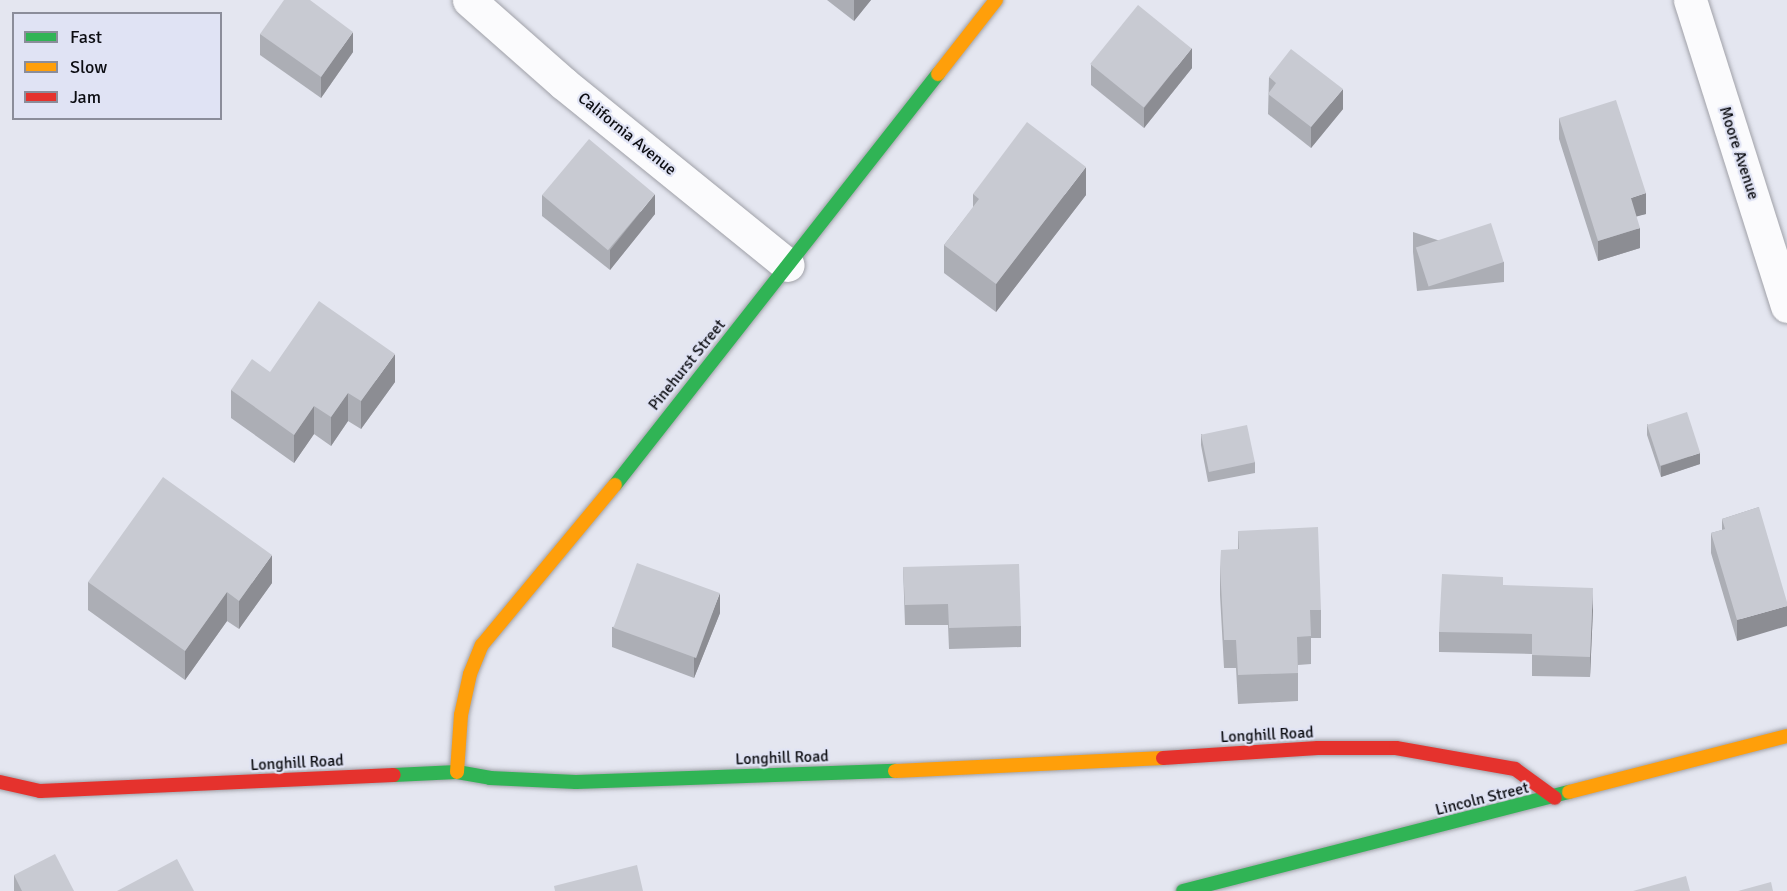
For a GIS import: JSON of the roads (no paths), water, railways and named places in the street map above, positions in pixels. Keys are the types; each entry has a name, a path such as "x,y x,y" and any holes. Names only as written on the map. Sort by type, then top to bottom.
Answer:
{"street":[{"name":"California Avenue","path":"470,0 563,83 788,265"},
{"name":"Pinehurst Street","path":"456,772 461,715 470,674 482,645 533,579 578,533 996,0"},
{"name":"Moore Avenue","path":"1690,0 1787,306"},
{"name":"Lincoln Street","path":"1183,891 1555,798 1787,736"},
{"name":"Longhill Road","path":"0,782 40,791 456,772 490,778 576,782 1030,767 1318,748 1396,748 1492,762 1515,769 1555,798"}]}
